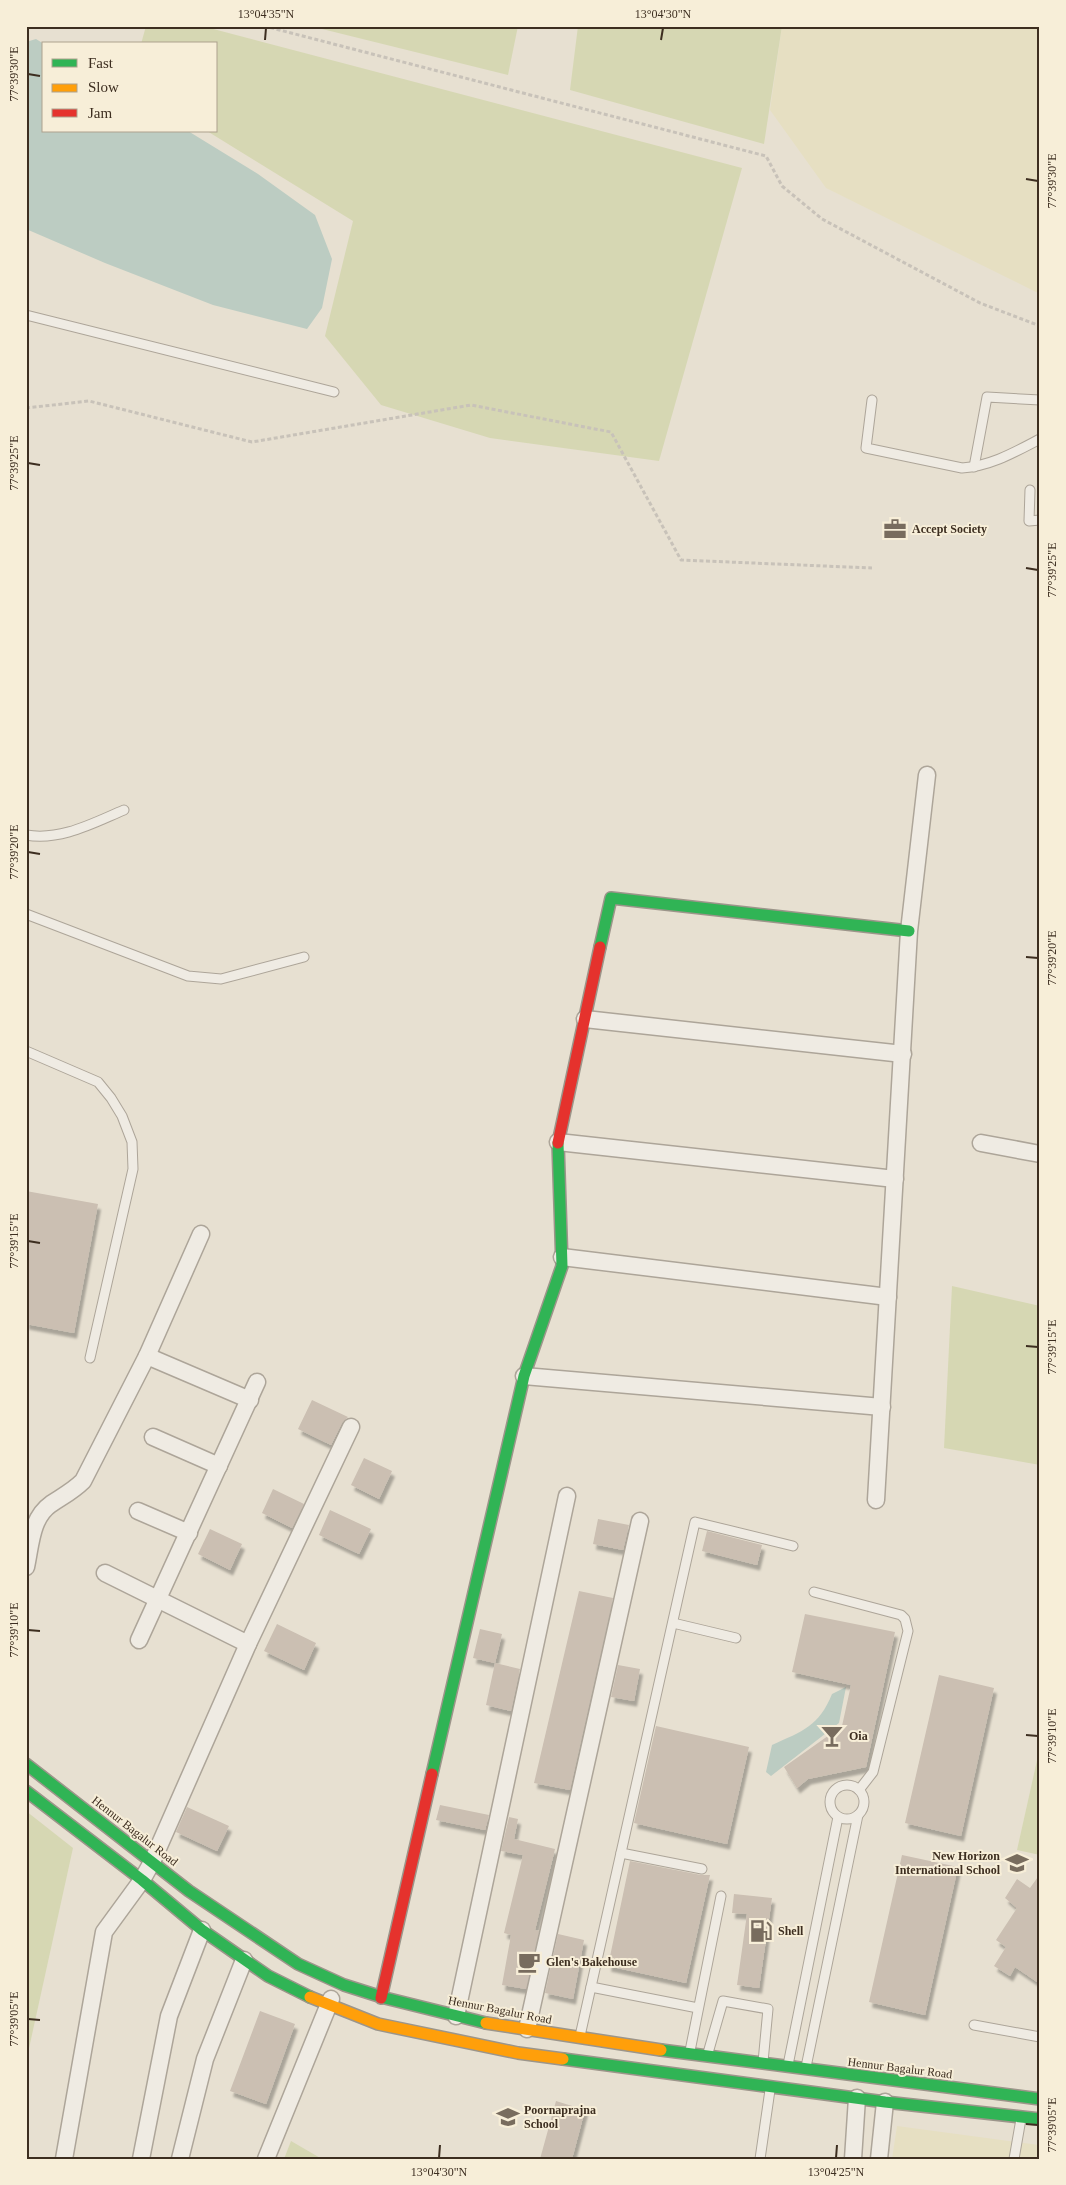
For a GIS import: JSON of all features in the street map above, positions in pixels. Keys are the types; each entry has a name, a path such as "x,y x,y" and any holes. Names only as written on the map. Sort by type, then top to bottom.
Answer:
{"main road":[{"path":"381,1998 524,1376 562,1266 558,1142 612,898 909,931"},
{"name":"Hennur Bagalur Road","path":"26,1764 211,1907 302,1966 337,1982 381,1998 456,2016 559,2036 763,2065 1040,2099"},
{"path":"26,1791 142,1880 202,1930 268,1976 329,2006 378,2024 518,2053 886,2102 1040,2120"},
{"path":"554,2058 559,2036"}],"street":[{"path":"876,1500 909,931 928,775"},
{"path":"585,1018 902,1054"},
{"path":"558,1142 895,1179"},
{"path":"981,1143 1040,1154"},
{"path":"26,1567 36,1521 51,1504 72,1492 83,1481 147,1356 201,1234"},
{"path":"562,1257 888,1297"},
{"path":"147,1356 250,1400"},
{"path":"524,1376 882,1407"},
{"path":"140,1640 258,1382"},
{"path":"64,2159 104,1932 142,1880 152,1862 248,1644 351,1427"},
{"path":"153,1437 219,1466"},
{"path":"456,2016 567,1496"},
{"path":"138,1511 188,1533"},
{"path":"528,2029 640,1521"},
{"path":"106,1573 248,1644"},
{"path":"141,2159 169,2016 202,1930"},
{"path":"180,2159 205,2058 244,1960"},
{"path":"266,2159 329,2006 337,1982"},
{"path":"853,2159 857,2098"},
{"path":"879,2159 886,2102"}],"lane":[{"path":"26,315 334,392"},
{"path":"974,467 987,396 1040,400"},
{"path":"872,400 866,448 962,468 974,467 1006,458 1040,439"},
{"path":"1030,490 1029,520 1040,520"},
{"path":"26,835 47,837 67,833 124,810"},
{"path":"26,914 188,976 221,979 304,957"},
{"path":"26,1051 98,1082 122,1116 132,1142 133,1169 90,1358"},
{"path":"580,2038 695,1522 793,1546"},
{"path":"814,1592 901,1616 907,1624 908,1630 873,1772 859,1790"},
{"path":"673,1623 736,1638"},
{"path":"788,2068 838,1817 830,1804 833,1793 842,1786 848,1785 859,1790 864,1800 864,1806 858,1815 805,2070"},
{"path":"838,1817 848,1819 858,1815"},
{"path":"621,1853 702,1869"},
{"path":"689,2054 721,1896"},
{"path":"591,1987 698,2008"},
{"path":"707,2056 723,2001 768,2009 763,2065"},
{"path":"974,2025 1040,2037"},
{"path":"760,2159 770,2087"},
{"path":"1014,2159 1021,2117"}],"path":[{"path":"264,26 766,156 782,186 822,219 980,303 1040,326"},
{"path":"26,408 89,401 252,442 471,405 611,432 681,560 872,568"}],"shaded area":[{"path":"782,26 1040,26 1040,294 826,188 770,110"},
{"path":"36,39 42,43 42,132 190,132 258,174 315,215 332,259 322,308 307,329 213,305 105,263 26,229 26,42"},
{"path":"846,1687 839,1723 771,1776 766,1772 772,1745 793,1736 809,1726 822,1714 832,1694"},
{"path":"897,2126 1039,2145 1036,2159 892,2159"}],"green space":[{"path":"146,26 202,26 742,168 659,461 490,438 381,405 325,336 353,221 209,132 218,132 218,42 142,42"},
{"path":"310,26 518,26 508,75"},
{"path":"578,26 782,26 764,144 570,90"},
{"path":"952,1286 1040,1306 1040,1465 944,1448"},
{"path":"1040,1747 1040,1855 1017,1850"},
{"path":"26,1811 73,1848 26,2062"},
{"path":"291,2141 322,2159 284,2159"}],"building":[{"path":"26,1191 98,1204 74,1333 26,1324"},
{"path":"312,1400 348,1417 342,1423 331,1445 298,1429"},
{"path":"364,1458 392,1471 379,1499 351,1485"},
{"path":"273,1489 304,1504 292,1528 262,1513"},
{"path":"330,1510 371,1529 359,1554 319,1535"},
{"path":"598,1519 629,1525 623,1550 593,1544"},
{"path":"210,1529 242,1544 230,1570 198,1554"},
{"path":"707,1531 762,1545 757,1565 702,1551"},
{"path":"579,1591 613,1598 570,1790 534,1783"},
{"path":"805,1614 895,1632 866,1767 808,1779 797,1788 784,1767 842,1726 851,1685 792,1672"},
{"path":"277,1624 316,1643 304,1670 264,1651"},
{"path":"480,1629 502,1634 495,1663 473,1658"},
{"path":"495,1663 520,1669 511,1711 486,1705"},
{"path":"618,1665 640,1669 634,1701 611,1697"},
{"path":"939,1675 994,1688 961,1836 905,1823"},
{"path":"656,1726 749,1747 727,1844 634,1823"},
{"path":"440,1805 489,1815 485,1830 436,1820"},
{"path":"187,1807 229,1826 217,1851 176,1832"},
{"path":"509,1817 518,1819 514,1839 555,1849 535,1930 539,1931 526,1989 502,1985 511,1935 504,1933 523,1855 501,1851"},
{"path":"902,1855 958,1867 925,2015 869,2002"},
{"path":"630,1861 701,1875 710,1875 686,1983 608,1966"},
{"path":"1040,1874 1040,1984 1015,1967 1010,1976 994,1966 1006,1947 996,1940 1017,1908 1005,1898 1017,1879 1030,1888"},
{"path":"734,1894 772,1898 759,1988 737,1985 747,1914 732,1913"},
{"path":"558,1934 584,1940 573,1999 545,1993"},
{"path":"260,2011 295,2024 266,2104 230,2091"},
{"path":"556,2101 585,2110 572,2159 540,2159"}],"traffic: fast":[{"path":"600,947 611,898 909,931"},
{"path":"432,1774 524,1376 562,1266 558,1143"},
{"path":"26,1764 189,1891 298,1964 344,1985 385,1998 486,2023"},
{"path":"26,1791 142,1880 202,1930 268,1976 310,1997"},
{"path":"661,2050 1040,2099"},
{"path":"563,2059 885,2102 1040,2119"}],"traffic: slow":[{"path":"310,1997 378,2024 518,2053 563,2059"},
{"path":"486,2023 661,2050"}],"traffic: jam":[{"path":"558,1143 600,947"},
{"path":"381,1998 432,1774"}],"place":[{"name":"Accept Society","path":"895,529"},
{"name":"Oia","path":"832,1736"},
{"name":"New Horizon International School","path":"1017,1863"},
{"name":"Shell","path":"761,1931"},
{"name":"Glen's Bakehouse","path":"529,1962"},
{"name":"Poornaprajna School","path":"508,2117"}]}
